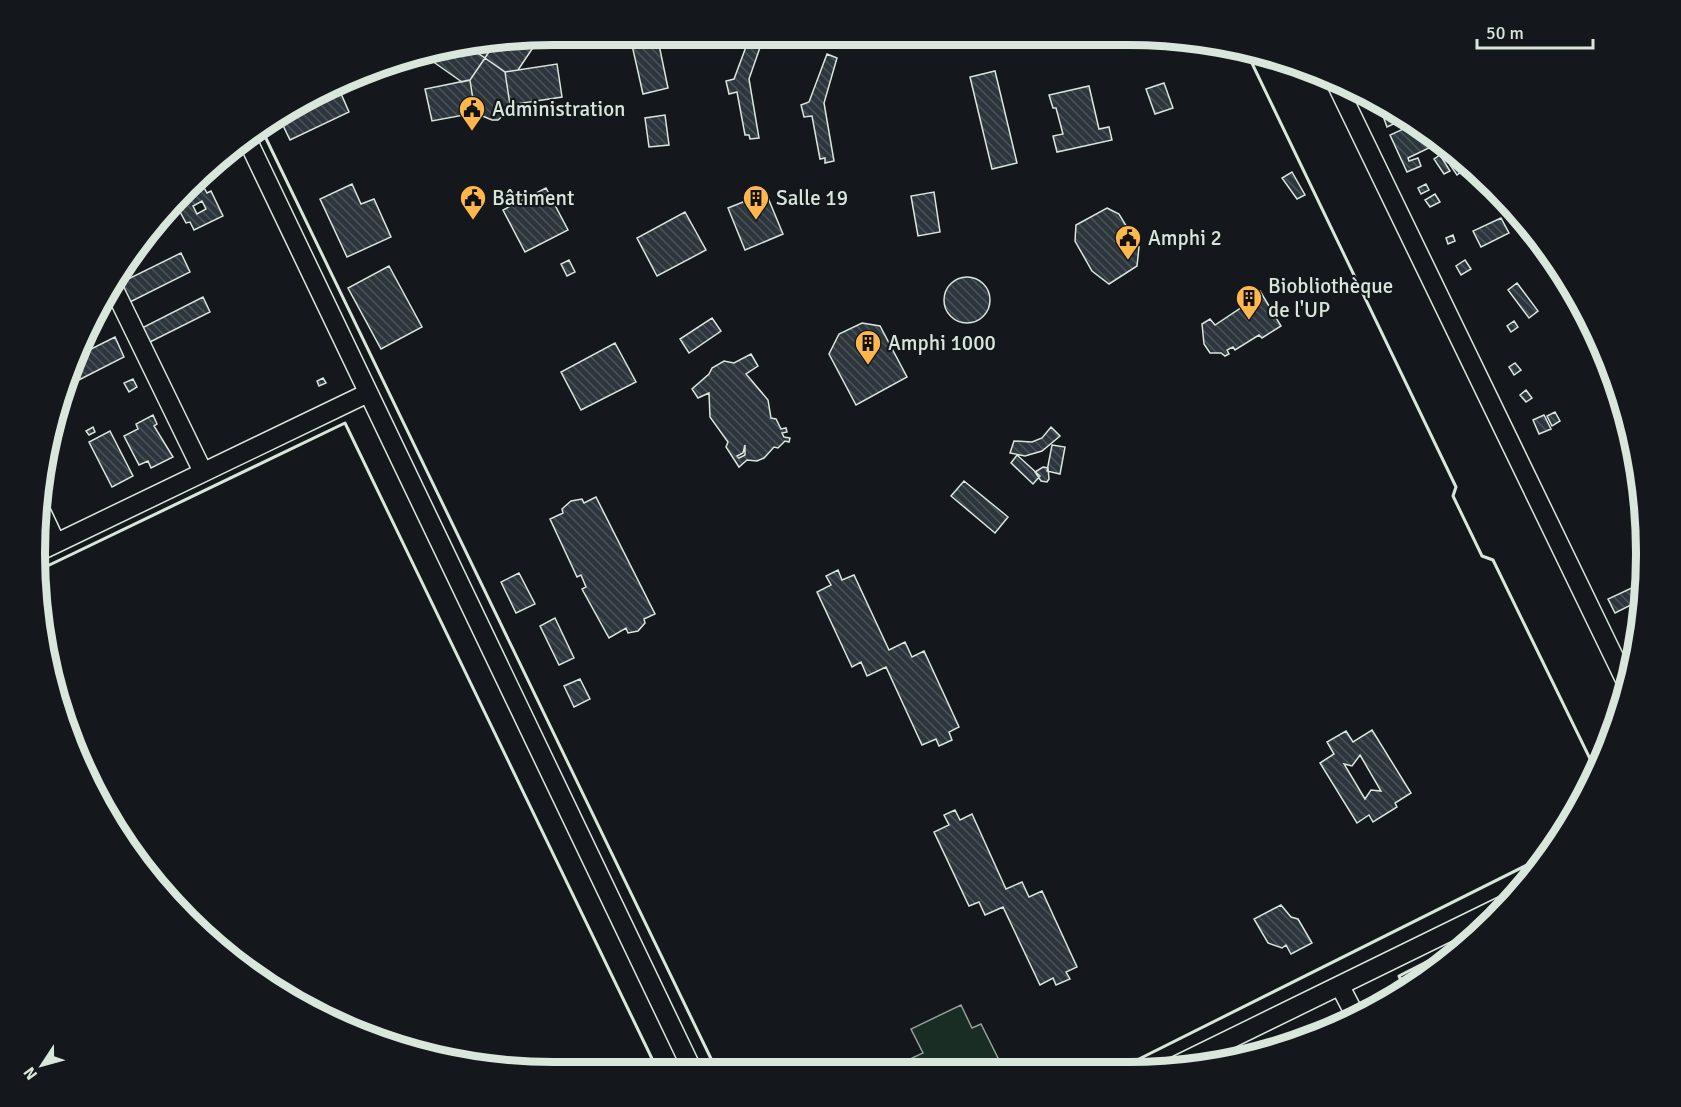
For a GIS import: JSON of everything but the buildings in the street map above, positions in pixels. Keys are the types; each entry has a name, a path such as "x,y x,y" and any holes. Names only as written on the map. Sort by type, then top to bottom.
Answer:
{"street":[{"path":"1340,92 1622,673"},
{"path":"250,146 689,1062"},
{"path":"116,294 203,472"},
{"path":"45,548 368,393"},
{"path":"46,522 56,543"},
{"path":"1191,1058 1486,914"},
{"path":"1340,986 1352,1010"}],"green space":[{"path":"961,1005 972,1028 981,1024 1000,1062 914,1062 912,1058 923,1053 911,1029"}],"wall":[{"path":"1250,60 1456,487 1453,496 1482,556 1493,560 1591,761"},
{"path":"265,136 713,1062"},
{"path":"45,567 345,423 654,1062"},
{"path":"1133,1062 1531,863"},
{"path":"1402,981 1399,976 1439,956"}],"place":[{"name":"Administration","path":"472,132"},
{"name":"Bâtiment","path":"473,221"},
{"name":"Salle 19","path":"756,221"},
{"name":"Amphi 2","path":"1128,261"},
{"name":"Biobliothèque de l'UP","path":"1249,321"},
{"name":"Amphi 1000","path":"868,366"}]}
